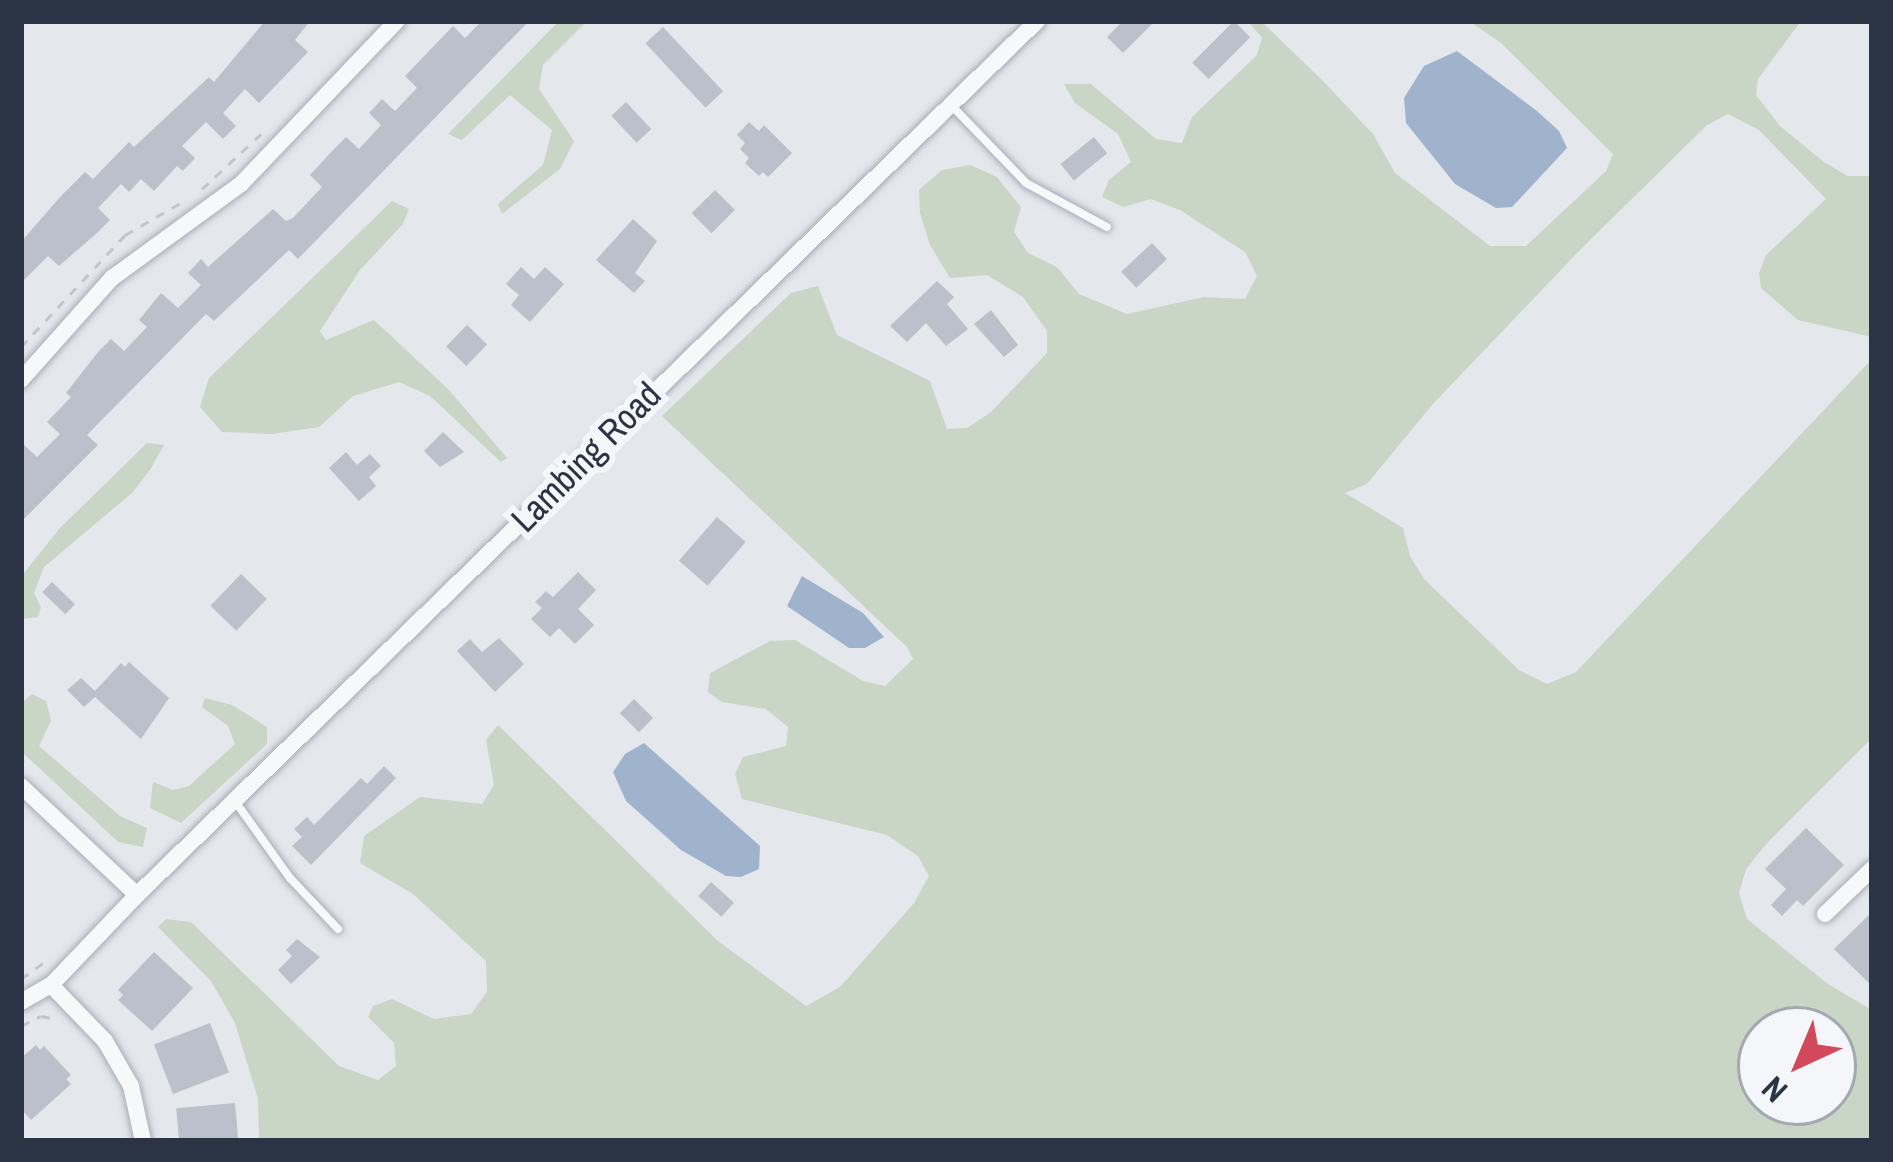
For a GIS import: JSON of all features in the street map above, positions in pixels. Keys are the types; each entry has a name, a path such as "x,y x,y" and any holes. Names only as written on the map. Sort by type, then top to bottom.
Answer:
{"street":[{"path":"21,380 112,278 241,184 398,21"},
{"name":"Lambing Road","path":"21,1002 51,985 136,895 1037,21"},
{"path":"21,786 136,895"},
{"path":"1825,914 1872,869"},
{"path":"51,985 105,1041 131,1086 142,1141"}],"lane":[{"path":"951,105 1026,183 1107,227"},
{"path":"234,800 290,878 338,929"}],"path":[{"path":"200,190 268,128"},
{"path":"21,347 124,235 188,199"},
{"path":"21,979 61,949"},
{"path":"21,1026 41,1016 61,1021"}],"green space":[{"path":"559,21 587,21 543,65 539,89 574,141 560,169 502,214 498,204 543,165 552,130 510,95 462,140 448,134"},
{"path":"1248,21 1261,21 1324,82 1373,134 1395,173 1490,246 1526,246 1606,171 1613,154 1501,43 1469,21 1801,21 1758,79 1756,95 1780,126 1824,162 1848,176 1872,176 1872,337 1798,320 1761,288 1759,273 1766,255 1826,199 1759,130 1728,114 1707,125 1580,250 1432,405 1367,484 1345,493 1403,528 1410,556 1424,579 1519,670 1547,684 1576,672 1872,359 1872,738 1767,843 1746,869 1739,893 1747,919 1828,984 1872,1010 1872,1141 259,1141 258,1099 235,1023 211,981 158,927 166,919 191,922 339,1066 378,1080 396,1066 394,1043 368,1017 373,1006 392,999 434,1019 471,1014 487,992 486,961 413,894 360,863 364,836 420,797 482,804 494,785 486,740 498,725 718,941 806,1006 840,987 914,903 929,876 918,856 887,835 742,799 735,774 743,757 786,746 788,727 766,709 722,702 708,692 710,673 770,641 795,640 863,681 885,686 913,659 907,647 662,416 791,293 818,286 837,335 930,381 947,429 967,428 991,412 1047,353 1047,331 1023,297 987,275 950,278 930,245 920,213 919,190 942,170 970,165 997,177 1021,207 1014,232 1028,253 1057,267 1079,294 1127,314 1204,297 1245,299 1257,276 1245,252 1180,210 1151,199 1123,207 1102,197 1109,180 1131,162 1118,134 1075,103 1064,84 1091,84 1156,139 1182,143 1192,117 1257,55 1262,38"},
{"path":"392,201 409,209 403,224 360,270 320,331 326,340 374,320 449,390 507,458 501,462 430,396 399,382 353,396 319,427 272,434 222,432 200,407 209,378"},
{"path":"147,443 164,445 150,470 132,493 44,567 34,593 41,607 38,617 21,619 21,577 59,529"},
{"path":"32,694 46,701 51,721 39,746 120,816 147,828 143,847 118,842 21,751 21,704"},
{"path":"205,698 232,705 267,727 267,744 181,823 150,808 153,782 173,790 189,786 235,744 228,726 202,707"}],"water":[{"path":"1457,51 1537,111 1559,131 1567,148 1512,207 1496,208 1455,184 1406,123 1404,98 1424,66"},
{"path":"802,576 863,613 884,637 865,648 849,648 787,606"},
{"path":"644,743 760,846 759,869 741,877 726,876 681,850 626,801 613,772 625,754"}],"building":[{"path":"265,21 310,21 295,40 308,52 259,103 245,89 223,113 236,126 223,139 206,122 182,146 195,158 183,171 177,166 154,191 141,179 129,192 121,184 98,208 110,220 97,233 59,266 48,256 21,283 21,242 60,197 85,172 93,179 129,142 134,147 209,77 214,82"},
{"path":"482,21 529,21 298,259 289,250 214,321 206,314 87,435 98,445 21,522 21,442 37,457 60,434 47,422 71,397 66,393 98,352 111,339 124,351 147,327 139,320 161,293 178,308 201,285 188,273 201,259 208,267 273,209 286,221 293,218 322,187 310,175 332,151 346,137 359,149 381,125 369,113 382,99 395,111 417,88 405,76 453,26 465,38"},
{"path":"1123,21 1155,21 1123,53 1107,37"},
{"path":"1234,21 1250,37 1209,79 1192,63"},
{"path":"663,27 723,91 705,108 645,43"},
{"path":"626,102 651,129 637,143 611,116"},
{"path":"749,122 759,131 764,125 792,153 768,177 763,172 759,176 745,163 749,158 740,149 745,143 737,135"},
{"path":"1094,137 1107,153 1074,180 1061,164"},
{"path":"715,190 735,210 711,233 692,213"},
{"path":"633,219 657,241 635,273 645,281 634,293 596,260"},
{"path":"1152,243 1167,259 1136,288 1121,272"},
{"path":"521,267 534,279 545,267 564,284 530,322 511,305 519,295 506,284"},
{"path":"937,281 954,297 947,304 968,329 946,346 926,323 907,342 890,326"},
{"path":"991,310 1018,345 1004,357 974,324"},
{"path":"467,325 487,344 466,366 446,347"},
{"path":"443,432 464,452 440,467 424,451"},
{"path":"346,452 357,465 370,454 381,466 369,477 376,486 359,501 329,468"},
{"path":"717,517 746,542 708,586 679,561"},
{"path":"578,572 596,590 578,609 594,625 575,644 559,628 550,637 531,619 542,608 535,602 546,591 553,597"},
{"path":"241,574 267,599 236,631 210,606"},
{"path":"52,582 75,604 65,614 42,592"},
{"path":"499,638 524,664 495,692 457,651 470,639 482,652"},
{"path":"129,662 169,698 141,739 95,697 84,707 67,690 81,678 95,691 121,663 125,667"},
{"path":"634,699 653,718 639,732 620,713"},
{"path":"384,766 396,778 311,865 292,846 302,837 294,829 307,817 314,825 361,778 367,784"},
{"path":"1806,828 1844,865 1803,906 1797,900 1782,916 1771,905 1786,889 1765,869"},
{"path":"711,882 734,903 721,917 698,896"},
{"path":"1872,912 1872,986 1834,949"},
{"path":"297,939 320,957 291,984 278,970 292,956 286,950"},
{"path":"154,952 193,988 152,1031 118,1000 123,995 118,990"},
{"path":"210,1023 229,1072 173,1094 154,1045"},
{"path":"36,1045 40,1050 44,1046 71,1075 66,1079 71,1084 31,1120 21,1109 21,1058"},
{"path":"235,1103 238,1141 179,1141 176,1108"}]}
